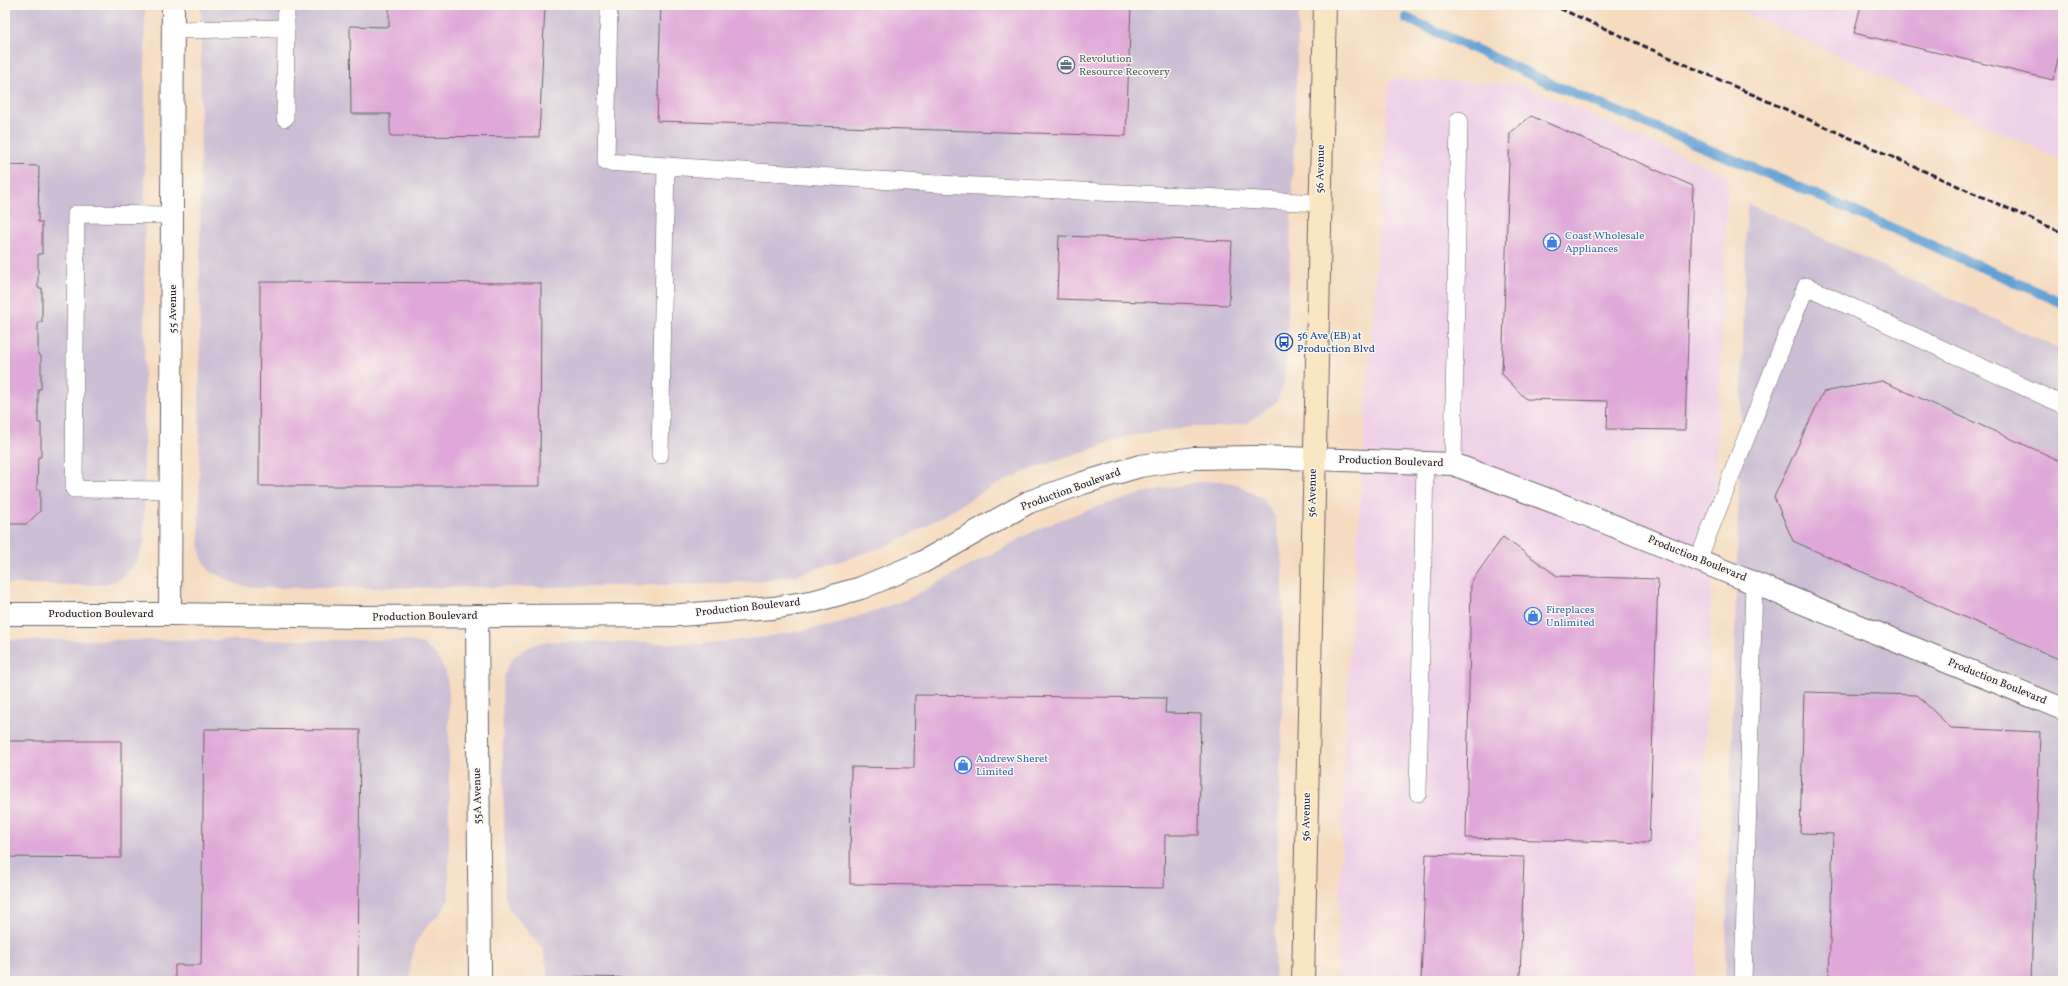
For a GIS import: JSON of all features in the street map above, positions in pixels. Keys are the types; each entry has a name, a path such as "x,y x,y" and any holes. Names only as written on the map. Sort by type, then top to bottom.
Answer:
{"main road":[{"name":"56 Avenue","path":"1303,981 1325,5"}],"street":[{"name":"55 Avenue","path":"170,614 172,490 173,5"},
{"name":"Production Boulevard","path":"5,614 170,614 357,618 680,615 773,608 815,601 861,588 921,563 1029,502 1083,483 1140,466 1194,458 1257,457 1453,464 1570,508 2063,709"},
{"name":"55A Avenue","path":"477,616 480,976"}],"lane":[{"path":"284,118 286,5"},
{"path":"609,5 606,162 938,184 1320,203"},
{"path":"173,30 286,28"},
{"path":"1453,464 1459,120"},
{"path":"660,455 666,166"},
{"path":"172,490 74,489 74,481 76,214 173,215"},
{"path":"1698,560 1806,286 2063,405"},
{"path":"1418,793 1425,464"},
{"path":"1743,981 1754,582"}],"shaded area":[{"path":"5,5 145,5 144,542 137,560 126,574 114,582 100,585 5,584"},
{"path":"201,5 1299,5 1286,364 1283,387 1277,401 1248,423 1223,427 1191,427 1125,437 1029,470 991,487 919,530 884,547 797,575 760,581 711,584 548,587 255,588 239,585 209,571 201,556 199,542"},
{"path":"1729,5 2063,5 2063,161"},
{"path":"1389,79 1521,84 1728,176 1696,981 1337,981 1346,707"},
{"path":"1747,203 2063,351 2063,981 1725,981"},
{"path":"1220,481 1237,484 1264,500 1275,517 1283,564 1283,693 1274,981 908,981 830,978 830,981 549,981 543,949 510,911 505,896 502,690 505,672 512,659 524,649 538,643 551,641 702,644 765,637 834,625 908,599 1044,526 1087,510 1151,491 1198,482"},
{"path":"5,640 405,640 423,644 437,656 446,672 449,693 449,899 442,912 428,925 416,942 411,962 410,981 5,981"}],"building":[{"path":"389,5 545,5 539,137 390,136 390,114 351,114 350,26 389,27"},
{"path":"661,5 1131,5 1126,136 657,121"},
{"path":"1861,5 2063,5 2063,38 2053,80 1854,33"},
{"path":"1531,116 1693,186 1685,430 1607,429 1608,401 1526,399 1502,374 1510,133"},
{"path":"5,165 39,166 38,222 42,222 42,254 38,254 38,288 42,288 42,322 38,322 38,355 41,356 41,389 38,389 38,423 41,423 41,457 38,457 37,490 40,490 40,511 27,524 5,524"},
{"path":"1059,236 1232,241 1229,305 1057,299"},
{"path":"260,282 541,283 540,486 259,486"},
{"path":"1882,381 2063,462 2063,661 1793,541 1774,497 1823,392"},
{"path":"1503,537 1557,576 1658,579 1649,843 1466,838 1471,582"},
{"path":"1804,692 1917,695 1951,728 2040,732 2031,981 1829,981 1833,834 1800,833"},
{"path":"915,695 1166,698 1165,713 1201,714 1199,835 1165,835 1164,888 850,884 851,767 914,768"},
{"path":"204,729 360,730 358,981 175,981 175,965 201,965"},
{"path":"5,741 121,741 121,858 5,857"},
{"path":"1426,854 1524,857 1520,981 1421,981"},
{"path":"575,977 729,979 729,981 575,981"}],"waterway":[{"path":"1406,18 1563,89 1787,182 2063,303"}],"railway":[{"path":"1552,5 2063,233"}],"place":[{"name":"Revolution Resource Recovery","path":"1066,65"},
{"name":"Coast Wholesale Appliances","path":"1552,242"},
{"name":"56 Ave (EB) at Production Blvd","path":"1284,342"},
{"name":"Fireplaces Unlimited","path":"1533,616"},
{"name":"Andrew Sheret Limited","path":"963,765"}]}
